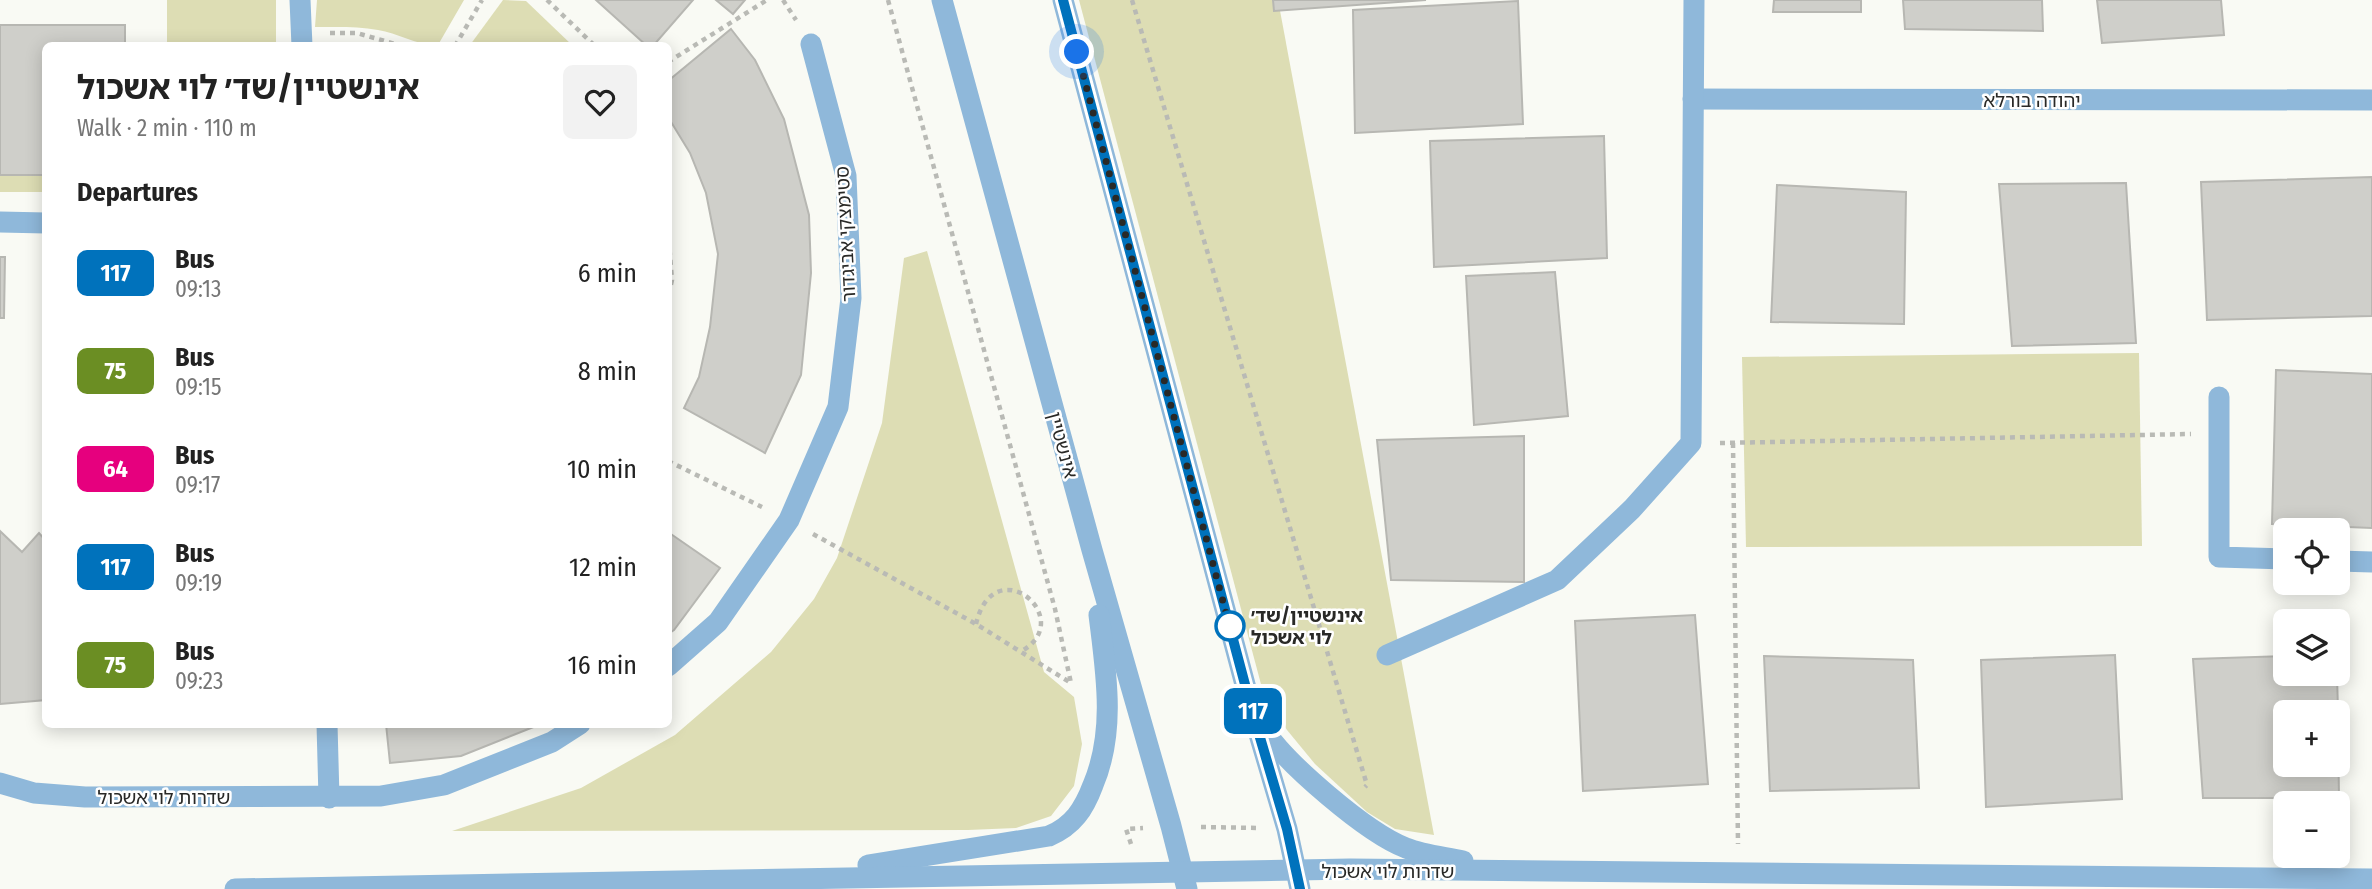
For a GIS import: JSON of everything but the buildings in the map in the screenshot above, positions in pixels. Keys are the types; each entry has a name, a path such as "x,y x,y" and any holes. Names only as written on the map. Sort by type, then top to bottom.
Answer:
{"street":[{"path":"300,0 302,39"},
{"name":"אינשטיין","path":"942,0 1184,880"},
{"path":"1063,0 1251,707 1287,829 1298,880"},
{"path":"1387,655 1557,580 1632,509 1691,443 1693,0"},
{"name":"סטימצקי אביגדור","path":"672,662 718,622 789,520 838,407 851,298 846,176 811,44"},
{"name":"יהודה בורלא","path":"1693,99 2372,100"},
{"path":"0,222 42,223"},
{"path":"2219,397 2219,557 2273,559"},
{"path":"792,877 1049,836 1063,830 1079,815 1103,762 1108,721 1105,662 1092,550"},
{"path":"2350,561 2372,562"},
{"path":"1251,707 1264,731 1283,754 1344,807 1391,841 1408,849 1510,872"},
{"path":"327,728 329,797 381,796 444,785 552,742 574,728"},
{"name":"שדרות לוי אשכול","path":"0,783 34,793 85,797 329,797"},
{"name":"שדרות לוי אשכול","path":"235,889 792,877 1298,880 1350,869 2372,879"}],"path":[{"path":"457,42 482,0"},
{"path":"547,0 591,42"},
{"path":"672,59 767,0"},
{"path":"672,463 789,520 976,624 1071,683 1052,595 888,0"},
{"path":"1132,0 1367,785 1344,807"},
{"path":"302,39 357,33 388,42"},
{"path":"1691,443 2219,433"},
{"path":"1732,443 1738,873"},
{"path":"976,624 979,610 993,594 1003,590 1023,593 1038,608 1041,629 1030,647 1020,652"},
{"path":"1126,829 1171,826 1287,829"}],"green space":[{"path":"167,0 276,0 276,42 167,42"},
{"path":"317,0 464,0 440,42 417,42 370,29 315,27"},
{"path":"503,0 526,1 569,42 472,42"},
{"path":"1079,0 1278,0 1434,835 1395,829 1367,812 1315,764 1287,730 1262,688"},
{"path":"0,175 42,175 42,192 0,192"},
{"path":"927,251 1044,672 1074,697 1082,744 1074,786 1051,816 1016,828 968,830 452,831 581,788 675,735 771,652 814,599 837,558 882,423 904,258"},
{"path":"2139,353 2142,546 1746,547 1742,357"}],"bus line":[{"name":"117","path":"1063,0 1251,707 1287,829 1300,889"}],"place":[{"name":"אינשטיין/שד׳ לוי אשכול","path":"1230,626"}],"route":[{"path":"1077,52 1230,626"}]}
